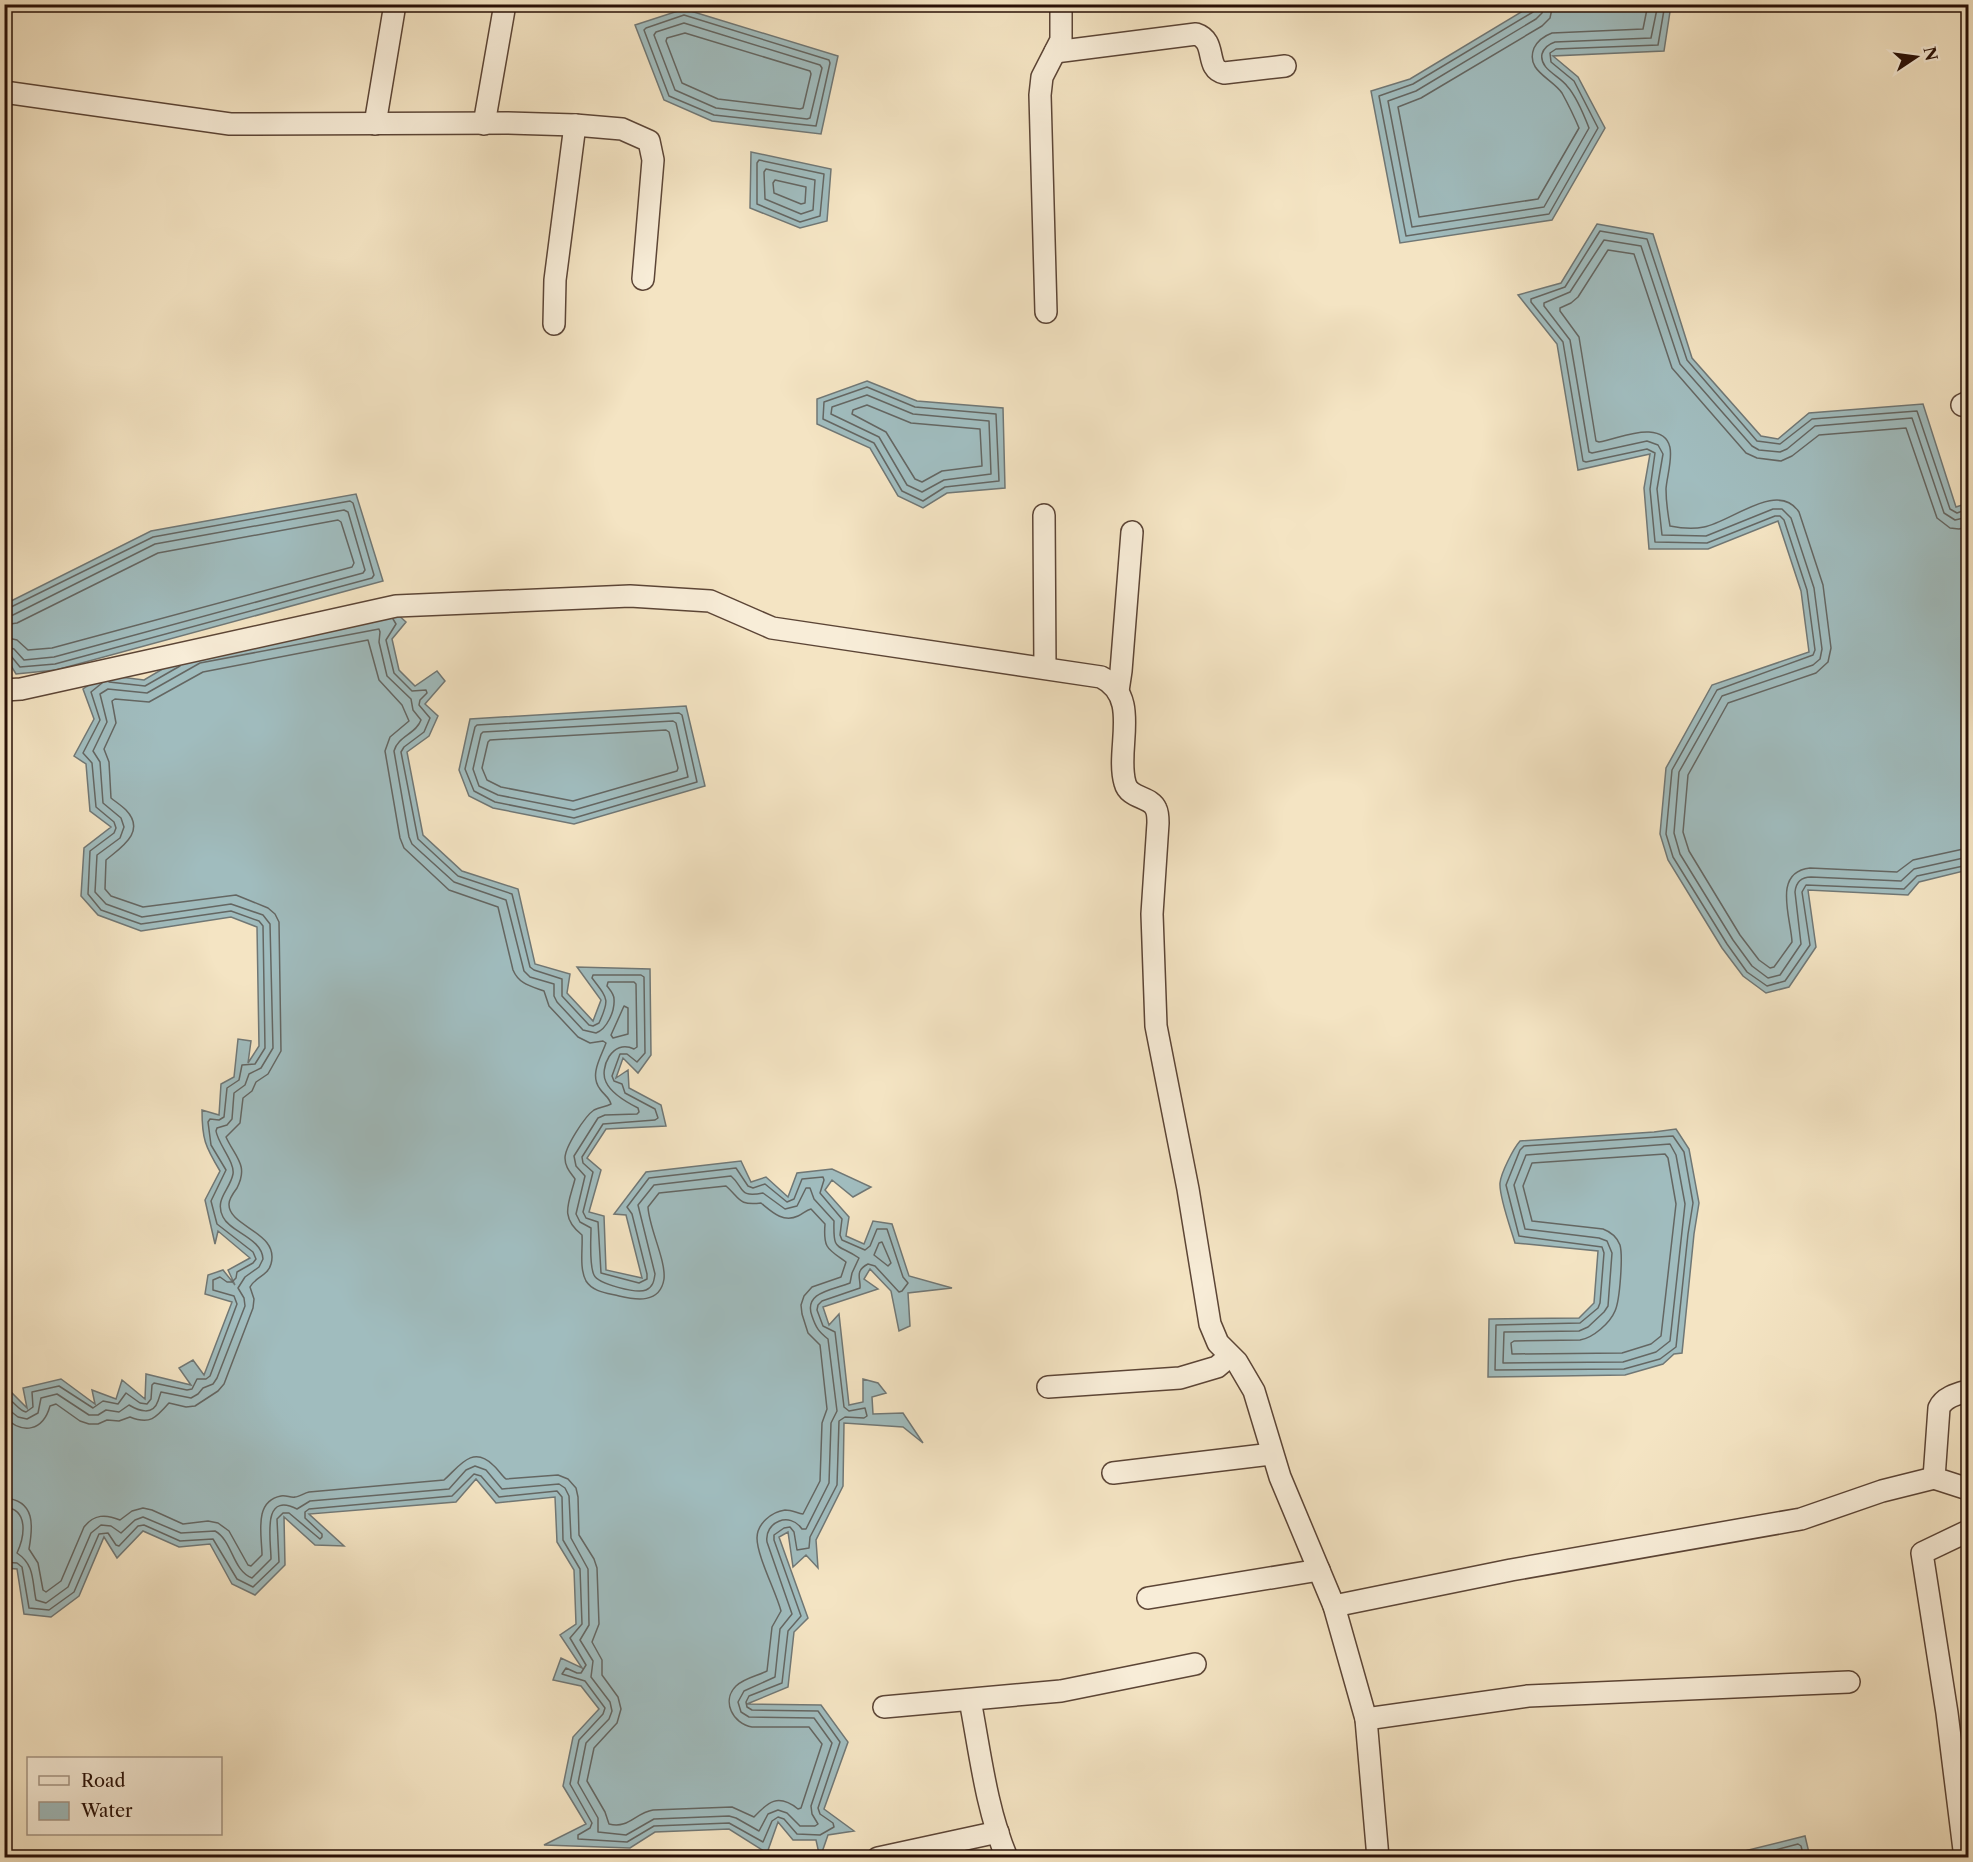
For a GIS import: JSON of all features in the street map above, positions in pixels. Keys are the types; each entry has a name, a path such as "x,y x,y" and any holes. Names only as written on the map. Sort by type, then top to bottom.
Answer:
{"street":[{"path":"375,124 395,4"},
{"path":"484,124 505,4"},
{"path":"1046,312 1040,95 1042,76 1061,40 1061,4"},
{"path":"1054,52 1196,34 1208,41 1214,66 1219,72 1285,66"},
{"path":"4,92 230,124 508,123 622,129 649,141 653,160 643,279"},
{"path":"554,324 555,280 575,125"},
{"path":"1044,515 1045,668"},
{"path":"1118,691 1132,532"},
{"path":"4,690 32,687 396,606 630,596 710,601 772,628 1101,676 1111,682 1118,691 1124,711 1124,782 1131,793 1155,806 1157,810 1152,914 1156,1026 1188,1189 1210,1324 1218,1343 1249,1379 1272,1454 1334,1606 1366,1719 1377,1857"},
{"path":"1048,1387 1180,1378 1217,1367 1230,1356"},
{"path":"1934,1478 1939,1408 1942,1401 1968,1390"},
{"path":"1113,1473 1272,1454"},
{"path":"1334,1606 1492,1573 1790,1521 1882,1491 1934,1478 1968,1489"},
{"path":"1965,1857 1949,1724 1922,1553 1968,1531"},
{"path":"1149,1598 1319,1570"},
{"path":"884,1707 1061,1691 1195,1665"},
{"path":"1366,1719 1528,1696 1849,1682"},
{"path":"970,1700 987,1788 1007,1857"},
{"path":"878,1857 998,1832"}],"water":[{"path":"1533,5 1671,5 1664,51 1553,56 1578,77 1605,128 1552,220 1400,243 1371,91 1410,79"},
{"path":"684,9 838,56 821,134 712,121 664,100 635,25"},
{"path":"751,152 831,169 827,221 800,228 750,208"},
{"path":"1597,224 1653,234 1692,358 1761,436 1778,439 1809,413 1923,404 1956,507 1968,503 1968,870 1919,882 1908,895 1808,890 1816,947 1789,987 1766,993 1743,976 1722,948 1668,860 1660,834 1666,768 1712,685 1809,652 1801,591 1778,521 1708,549 1649,549 1644,488 1650,454 1578,470 1557,344 1518,295 1561,283"},
{"path":"867,381 917,401 1003,408 1005,488 947,493 923,508 898,496 870,448 817,424 817,399"},
{"path":"356,494 383,581 56,670 16,674 5,656 5,604 151,531"},
{"path":"395,612 406,622 392,639 399,670 415,686 437,671 445,681 425,704 438,716 429,736 407,752 423,835 462,871 518,889 535,964 570,974 567,993 593,1021 601,1000 577,967 650,969 651,1055 638,1073 623,1058 616,1078 628,1070 629,1088 661,1105 666,1126 606,1129 587,1158 601,1170 589,1212 604,1216 606,1270 642,1278 626,1215 614,1214 646,1172 741,1161 751,1182 766,1177 788,1197 797,1173 832,1169 871,1187 853,1197 832,1180 825,1190 849,1217 846,1236 864,1244 873,1221 892,1224 909,1276 952,1288 908,1293 910,1326 899,1331 891,1291 870,1269 864,1279 878,1289 823,1307 829,1325 839,1314 849,1405 863,1402 863,1379 878,1383 886,1393 872,1397 873,1414 903,1413 923,1443 903,1427 844,1423 843,1486 816,1540 818,1568 806,1555 793,1567 788,1532 779,1537 808,1618 794,1632 788,1687 747,1704 821,1705 848,1742 824,1809 854,1831 828,1835 820,1858 816,1840 793,1840 778,1822 767,1853 729,1829 655,1832 630,1848 544,1845 586,1824 563,1786 573,1737 599,1709 581,1686 553,1680 561,1658 582,1668 560,1635 576,1624 574,1570 557,1542 555,1497 496,1503 476,1479 456,1502 309,1514 344,1546 315,1545 284,1517 285,1565 255,1595 232,1584 210,1544 179,1547 143,1531 117,1558 104,1537 79,1596 51,1617 24,1614 17,1569 5,1568 4,1555 10,1527 4,1517 5,1393 10,1391 27,1408 23,1388 61,1379 95,1404 92,1390 116,1399 122,1380 145,1399 146,1374 191,1385 179,1368 193,1360 204,1375 232,1302 205,1294 208,1275 223,1270 235,1285 228,1270 250,1258 218,1231 215,1244 205,1200 220,1171 205,1142 202,1110 219,1115 221,1084 234,1077 238,1039 251,1041 248,1063 259,1046 257,927 231,917 141,931 98,915 81,896 84,848 111,827 90,811 86,764 74,756 94,719 83,689 104,675 144,680 195,650"},
{"path":"686,706 705,786 574,824 493,808 469,796 459,770 470,719"},
{"path":"1676,1129 1689,1149 1699,1203 1682,1353 1674,1354 1663,1364 1625,1375 1488,1377 1489,1319 1579,1318 1594,1303 1598,1251 1515,1243 1503,1204 1500,1183 1505,1167 1520,1141"},
{"path":"1805,1836 1810,1857 1720,1857"}]}
